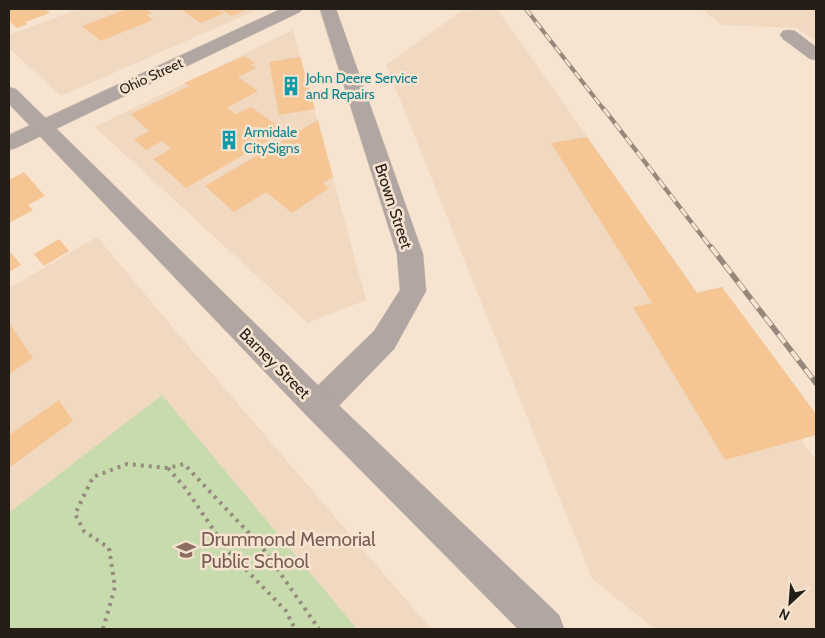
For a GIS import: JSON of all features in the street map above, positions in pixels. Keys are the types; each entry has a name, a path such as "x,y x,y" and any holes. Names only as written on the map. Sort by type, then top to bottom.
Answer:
{"street":[{"name":"Ohio Street","path":"9,143 294,9"},
{"name":"Brown Street","path":"318,406 384,340 413,291 410,254 328,9"},
{"path":"789,35 816,55"},
{"name":"Barney Street","path":"9,93 318,406 545,629"}],"path":[{"path":"103,629 116,587 109,548 84,532 75,514 93,477 127,464 168,468 184,464 262,547 319,629"},
{"path":"168,468 186,489 227,550 286,611 295,629"}],"shaded area":[{"path":"79,9 259,9 61,96 9,48 9,35"},
{"path":"497,9 697,292 722,287 816,414 816,435 801,439 816,460 816,629 655,629 592,579 386,65 460,12"},
{"path":"702,9 816,9 816,41 797,28 722,25"},
{"path":"293,30 366,300 308,323 95,127"},
{"name":"Drummond Memorial Public School","path":"97,237 431,629 9,629 9,288"}],"green space":[{"name":"Drummond Memorial Public School","path":"162,395 357,629 9,629 9,513"}],"building":[{"path":"9,9 45,9 50,13 25,22 28,24 17,28 9,21"},
{"path":"127,9 146,9 152,13 146,15 153,20 101,41 82,26"},
{"path":"180,9 217,9 224,13 201,23"},
{"path":"220,9 248,9 232,16"},
{"path":"244,56 255,63 251,65 256,68 238,77 258,91 227,108 236,114 251,107 285,131 186,188 153,159 171,149 162,141 146,150 134,139 149,131 131,114 189,86 184,83"},
{"name":"John Deere Service and Repairs","path":"300,57 315,109 279,115 269,62"},
{"path":"318,120 333,177 323,183 329,188 292,213 266,192 234,212 205,186"},
{"path":"587,137 697,293 722,287 816,414 816,435 725,460 633,307 652,303 551,143"},
{"path":"24,172 45,196 28,205 33,210 9,223 9,180"},
{"path":"59,239 69,251 44,266 34,254"},
{"path":"9,250 21,265 9,272"},
{"path":"9,323 33,358 9,374"},
{"path":"59,400 73,421 9,468 9,435"}],"railway":[{"path":"526,9 605,111"},
{"path":"604,109 712,249"},
{"path":"711,247 816,383"}],"place":[{"name":"John Deere Service and Repairs","path":"291,86"},
{"name":"Armidale CitySigns","path":"229,140"},
{"name":"Drummond Memorial Public School","path":"186,550"}]}
